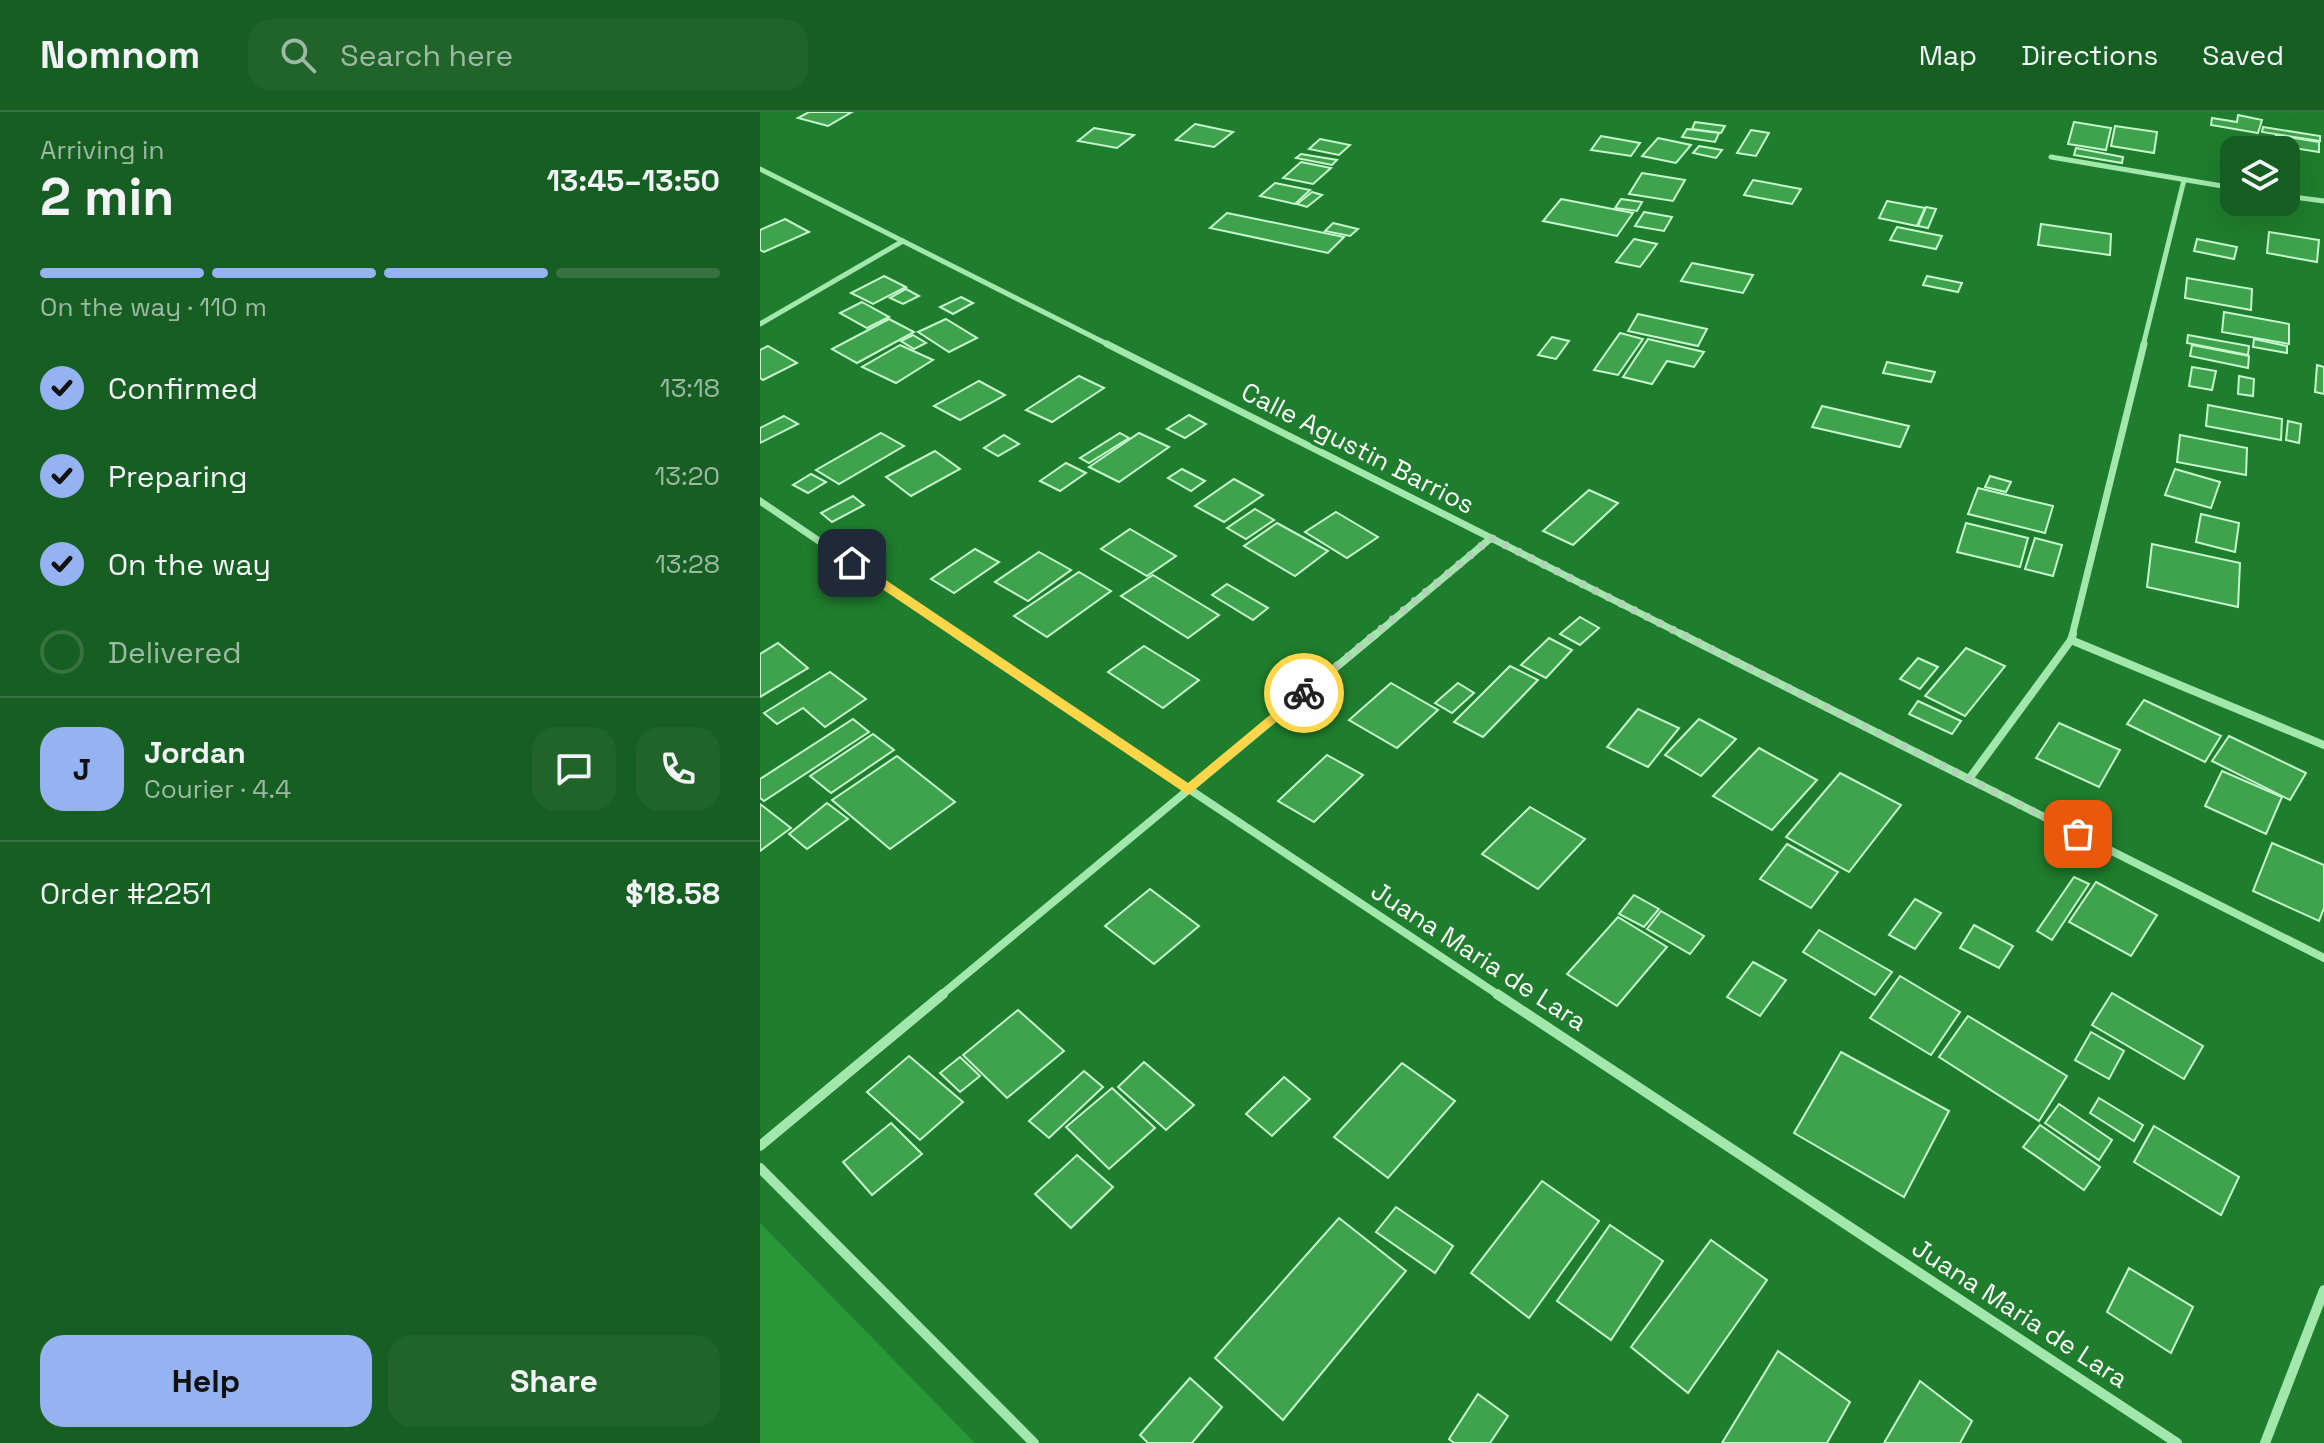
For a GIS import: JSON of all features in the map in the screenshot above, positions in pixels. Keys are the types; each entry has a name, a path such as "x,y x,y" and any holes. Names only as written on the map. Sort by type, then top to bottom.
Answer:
{"street":[{"path":"2051,157 2220,186"},
{"name":"Calle Agustin Barrios","path":"760,169 2324,958"},
{"path":"1969,779 2071,640 2184,180"},
{"path":"2300,198 2324,201"},
{"path":"760,324 903,241"},
{"name":"Juana Maria de Lara","path":"760,501 1188,790 2177,1443"},
{"path":"760,1146 1491,538"},
{"path":"2071,640 2324,745"},
{"path":"760,1168 1034,1443"},
{"path":"2265,1443 2324,1290"}],"green space":[{"path":"760,1223 975,1443 760,1443"}],"building":[{"path":"809,112 852,112 828,126 798,118"},
{"path":"2238,115 2262,120 2258,133 2211,125 2212,118 2237,122"},
{"path":"1695,122 1725,126 1721,133 1692,129"},
{"path":"2074,122 2111,128 2106,150 2068,144"},
{"path":"1195,124 1233,132 1214,147 1176,140"},
{"path":"2115,126 2157,132 2154,153 2111,146"},
{"path":"2263,127 2320,136 2320,141 2300,136 2262,132"},
{"path":"1094,128 1134,135 1117,148 1078,141"},
{"path":"1687,129 1719,133 1715,142 1682,137"},
{"path":"1751,130 1769,133 1756,156 1737,153"},
{"path":"1601,136 1640,143 1631,156 1591,150"},
{"path":"1658,138 1691,145 1676,163 1642,156"},
{"path":"1320,139 1350,145 1339,155 1309,149"},
{"path":"2300,139 2319,142 2319,152 2300,149"},
{"path":"1699,146 1722,150 1716,158 1693,153"},
{"path":"2076,148 2123,157 2122,163 2074,155"},
{"path":"1301,154 1337,160 1332,165 1296,158"},
{"path":"1301,162 1331,168 1313,184 1283,178"},
{"path":"1642,173 1685,180 1673,201 1629,194"},
{"path":"1753,180 1801,189 1792,204 1744,195"},
{"path":"1275,183 1310,190 1295,204 1260,196"},
{"path":"1312,192 1322,195 1307,207 1297,204"},
{"path":"1561,199 1633,213 1617,236 1543,221"},
{"path":"1621,199 1642,202 1637,211 1615,208"},
{"path":"1887,201 1925,208 1917,226 1879,218"},
{"path":"1926,207 1936,209 1928,228 1918,226"},
{"path":"1644,212 1672,217 1664,231 1635,226"},
{"path":"1227,213 1344,237 1328,253 1210,228"},
{"path":"785,219 809,232 764,252 760,250 760,230"},
{"path":"1333,223 1358,229 1350,236 1325,231"},
{"path":"2041,224 2111,234 2110,255 2038,245"},
{"path":"1897,227 1942,236 1936,249 1890,240"},
{"path":"2269,232 2319,240 2317,262 2267,253"},
{"path":"1634,239 1657,244 1640,267 1616,262"},
{"path":"2197,239 2237,247 2234,259 2194,251"},
{"path":"1692,263 1753,275 1743,293 1681,281"},
{"path":"884,276 906,287 873,304 851,293"},
{"path":"1927,276 1962,283 1958,292 1923,285"},
{"path":"2187,278 2252,289 2251,310 2185,298"},
{"path":"906,289 919,296 903,304 890,298"},
{"path":"961,297 973,303 953,314 940,307"},
{"path":"862,302 889,317 867,328 840,313"},
{"path":"2224,312 2289,324 2289,344 2222,332"},
{"path":"1638,314 1707,329 1698,346 1628,331"},
{"path":"889,319 914,332 857,363 832,349"},
{"path":"946,319 977,338 949,352 918,332"},
{"path":"1620,333 1643,339 1618,375 1594,370"},
{"path":"913,335 926,343 914,349 901,341"},
{"path":"2188,335 2249,346 2248,355 2187,343"},
{"path":"1552,337 1569,341 1556,359 1538,355"},
{"path":"1648,339 1704,352 1694,367 1667,361 1652,384 1623,377"},
{"path":"2254,339 2287,346 2287,353 2253,347"},
{"path":"900,345 933,360 896,383 862,367"},
{"path":"2192,345 2249,356 2248,368 2190,356"},
{"path":"768,346 797,363 763,380 760,378 760,350"},
{"path":"1887,362 1935,372 1931,382 1883,373"},
{"path":"2317,365 2324,367 2324,394 2315,392"},
{"path":"2192,367 2216,371 2212,390 2189,386"},
{"path":"1079,376 1104,388 1052,422 1026,410"},
{"path":"2239,376 2254,379 2253,396 2238,394"},
{"path":"979,381 1005,395 960,420 934,406"},
{"path":"2208,405 2282,419 2281,440 2206,426"},
{"path":"1822,406 1909,426 1900,447 1812,427"},
{"path":"1189,415 1206,424 1185,438 1167,429"},
{"path":"784,416 798,424 760,443 760,428"},
{"path":"2288,421 2301,424 2299,443 2286,440"},
{"path":"881,433 904,446 839,484 816,470"},
{"path":"1120,433 1129,438 1089,463 1080,458"},
{"path":"1139,433 1169,447 1119,482 1089,467"},
{"path":"1004,435 1019,444 998,456 984,448"},
{"path":"2180,435 2247,448 2246,475 2177,462"},
{"path":"935,451 960,469 911,496 886,477"},
{"path":"1066,463 1086,473 1060,491 1040,481"},
{"path":"1182,469 1205,481 1191,491 1168,478"},
{"path":"2175,469 2220,482 2211,508 2165,495"},
{"path":"811,474 826,482 808,493 793,485"},
{"path":"1990,476 2011,482 2006,492 1985,487"},
{"path":"1234,479 1263,495 1224,522 1195,506"},
{"path":"1978,488 2053,506 2045,533 1968,514"},
{"path":"1589,490 1618,503 1573,545 1543,531"},
{"path":"853,496 864,505 832,522 821,513"},
{"path":"1255,509 1274,520 1246,539 1227,528"},
{"path":"1336,512 1378,537 1347,558 1305,532"},
{"path":"2201,514 2239,523 2235,552 2196,542"},
{"path":"1277,523 1328,551 1295,576 1244,546"},
{"path":"1966,523 2028,538 2020,567 1957,552"},
{"path":"1130,529 1176,556 1147,576 1101,549"},
{"path":"2035,538 2062,545 2053,576 2025,569"},
{"path":"2152,544 2240,563 2238,607 2147,587"},
{"path":"975,549 999,562 954,593 931,579"},
{"path":"1039,552 1071,570 1028,601 995,582"},
{"path":"1079,572 1111,591 1047,637 1014,616"},
{"path":"1153,575 1219,615 1188,638 1121,596"},
{"path":"1227,584 1268,608 1253,620 1212,595"},
{"path":"1580,617 1599,628 1580,645 1560,634"},
{"path":"1549,638 1572,650 1546,678 1521,665"},
{"path":"778,643 808,668 760,697 760,654"},
{"path":"1144,646 1199,680 1163,708 1108,672"},
{"path":"1966,648 2005,666 1965,716 1925,696"},
{"path":"1918,658 1938,667 1920,689 1900,679"},
{"path":"1510,666 1538,680 1483,737 1454,722"},
{"path":"830,672 866,699 825,727 803,708 777,724 764,713"},
{"path":"1391,683 1438,710 1397,748 1349,720"},
{"path":"1458,683 1474,693 1452,713 1435,703"},
{"path":"2144,700 2221,736 2205,762 2127,724"},
{"path":"1918,701 1961,721 1952,734 1909,714"},
{"path":"1638,709 1679,728 1648,767 1607,747"},
{"path":"853,719 869,732 764,801 760,798 760,779"},
{"path":"1699,719 1736,739 1701,776 1665,755"},
{"path":"2059,723 2120,750 2099,787 2036,758"},
{"path":"873,734 894,750 831,793 810,776"},
{"path":"2229,736 2306,773 2290,800 2212,761"},
{"path":"1759,748 1817,780 1772,830 1713,796"},
{"path":"1327,755 1363,775 1314,822 1278,801"},
{"path":"897,756 955,802 890,849 832,800"},
{"path":"2222,771 2282,797 2266,834 2205,806"},
{"path":"1840,773 1901,805 1849,872 1786,837"},
{"path":"827,803 848,819 807,849 789,834"},
{"path":"760,804 791,828 760,851"},
{"path":"1530,807 1585,839 1538,889 1482,854"},
{"path":"2272,843 2324,865 2324,908 2319,921 2253,891"},
{"path":"1787,844 1838,872 1811,908 1760,879"},
{"path":"2074,877 2089,884 2052,940 2037,931"},
{"path":"2096,882 2157,915 2131,956 2069,922"},
{"path":"1150,889 1199,926 1154,964 1105,926"},
{"path":"1634,895 1659,909 1644,927 1619,914"},
{"path":"1915,899 1941,913 1915,949 1889,935"},
{"path":"1661,911 1704,936 1690,954 1647,929"},
{"path":"1618,917 1667,947 1617,1006 1567,974"},
{"path":"1974,925 2013,946 1999,968 1960,948"},
{"path":"1819,930 1892,972 1875,995 1803,952"},
{"path":"1753,962 1786,980 1760,1016 1727,997"},
{"path":"1900,976 1960,1012 1931,1055 1870,1018"},
{"path":"2112,993 2203,1046 2184,1079 2092,1025"},
{"path":"1018,1010 1064,1051 1007,1098 963,1055"},
{"path":"1968,1016 2067,1076 2039,1121 1939,1057"},
{"path":"2091,1032 2124,1051 2109,1079 2075,1060"},
{"path":"1841,1052 1949,1111 1904,1197 1794,1133"},
{"path":"909,1056 963,1102 920,1140 867,1092"},
{"path":"960,1057 980,1076 960,1092 940,1073"},
{"path":"1144,1062 1194,1105 1166,1130 1118,1087"},
{"path":"1402,1063 1455,1101 1388,1178 1334,1137"},
{"path":"1084,1071 1103,1087 1049,1138 1029,1121"},
{"path":"1284,1077 1310,1099 1272,1136 1246,1114"},
{"path":"1112,1088 1155,1128 1109,1169 1066,1127"},
{"path":"2099,1098 2143,1125 2134,1141 2090,1113"},
{"path":"2059,1104 2112,1140 2099,1160 2045,1123"},
{"path":"891,1123 922,1154 872,1195 843,1162"},
{"path":"2040,1125 2100,1167 2084,1190 2023,1147"},
{"path":"2154,1126 2239,1177 2221,1215 2134,1162"},
{"path":"1077,1155 1113,1187 1071,1228 1035,1194"},
{"path":"1542,1181 1599,1221 1529,1318 1471,1273"},
{"path":"1396,1207 1453,1246 1435,1273 1376,1232"},
{"path":"1339,1218 1406,1271 1283,1420 1215,1358"},
{"path":"1610,1225 1663,1261 1611,1340 1557,1301"},
{"path":"1711,1240 1767,1280 1688,1393 1631,1347"},
{"path":"2129,1268 2193,1307 2171,1353 2107,1312"},
{"path":"1778,1351 1850,1402 1827,1443 1722,1443"},
{"path":"1190,1378 1222,1407 1192,1443 1148,1443 1140,1435"},
{"path":"1920,1381 1972,1421 1960,1443 1884,1443"},
{"path":"1478,1394 1508,1416 1490,1443 1454,1443 1449,1439"}],"way so far":[{"path":"1304,693 1491,538 2078,834"}],"route":[{"path":"852,563 1188,790 1304,693"}]}
